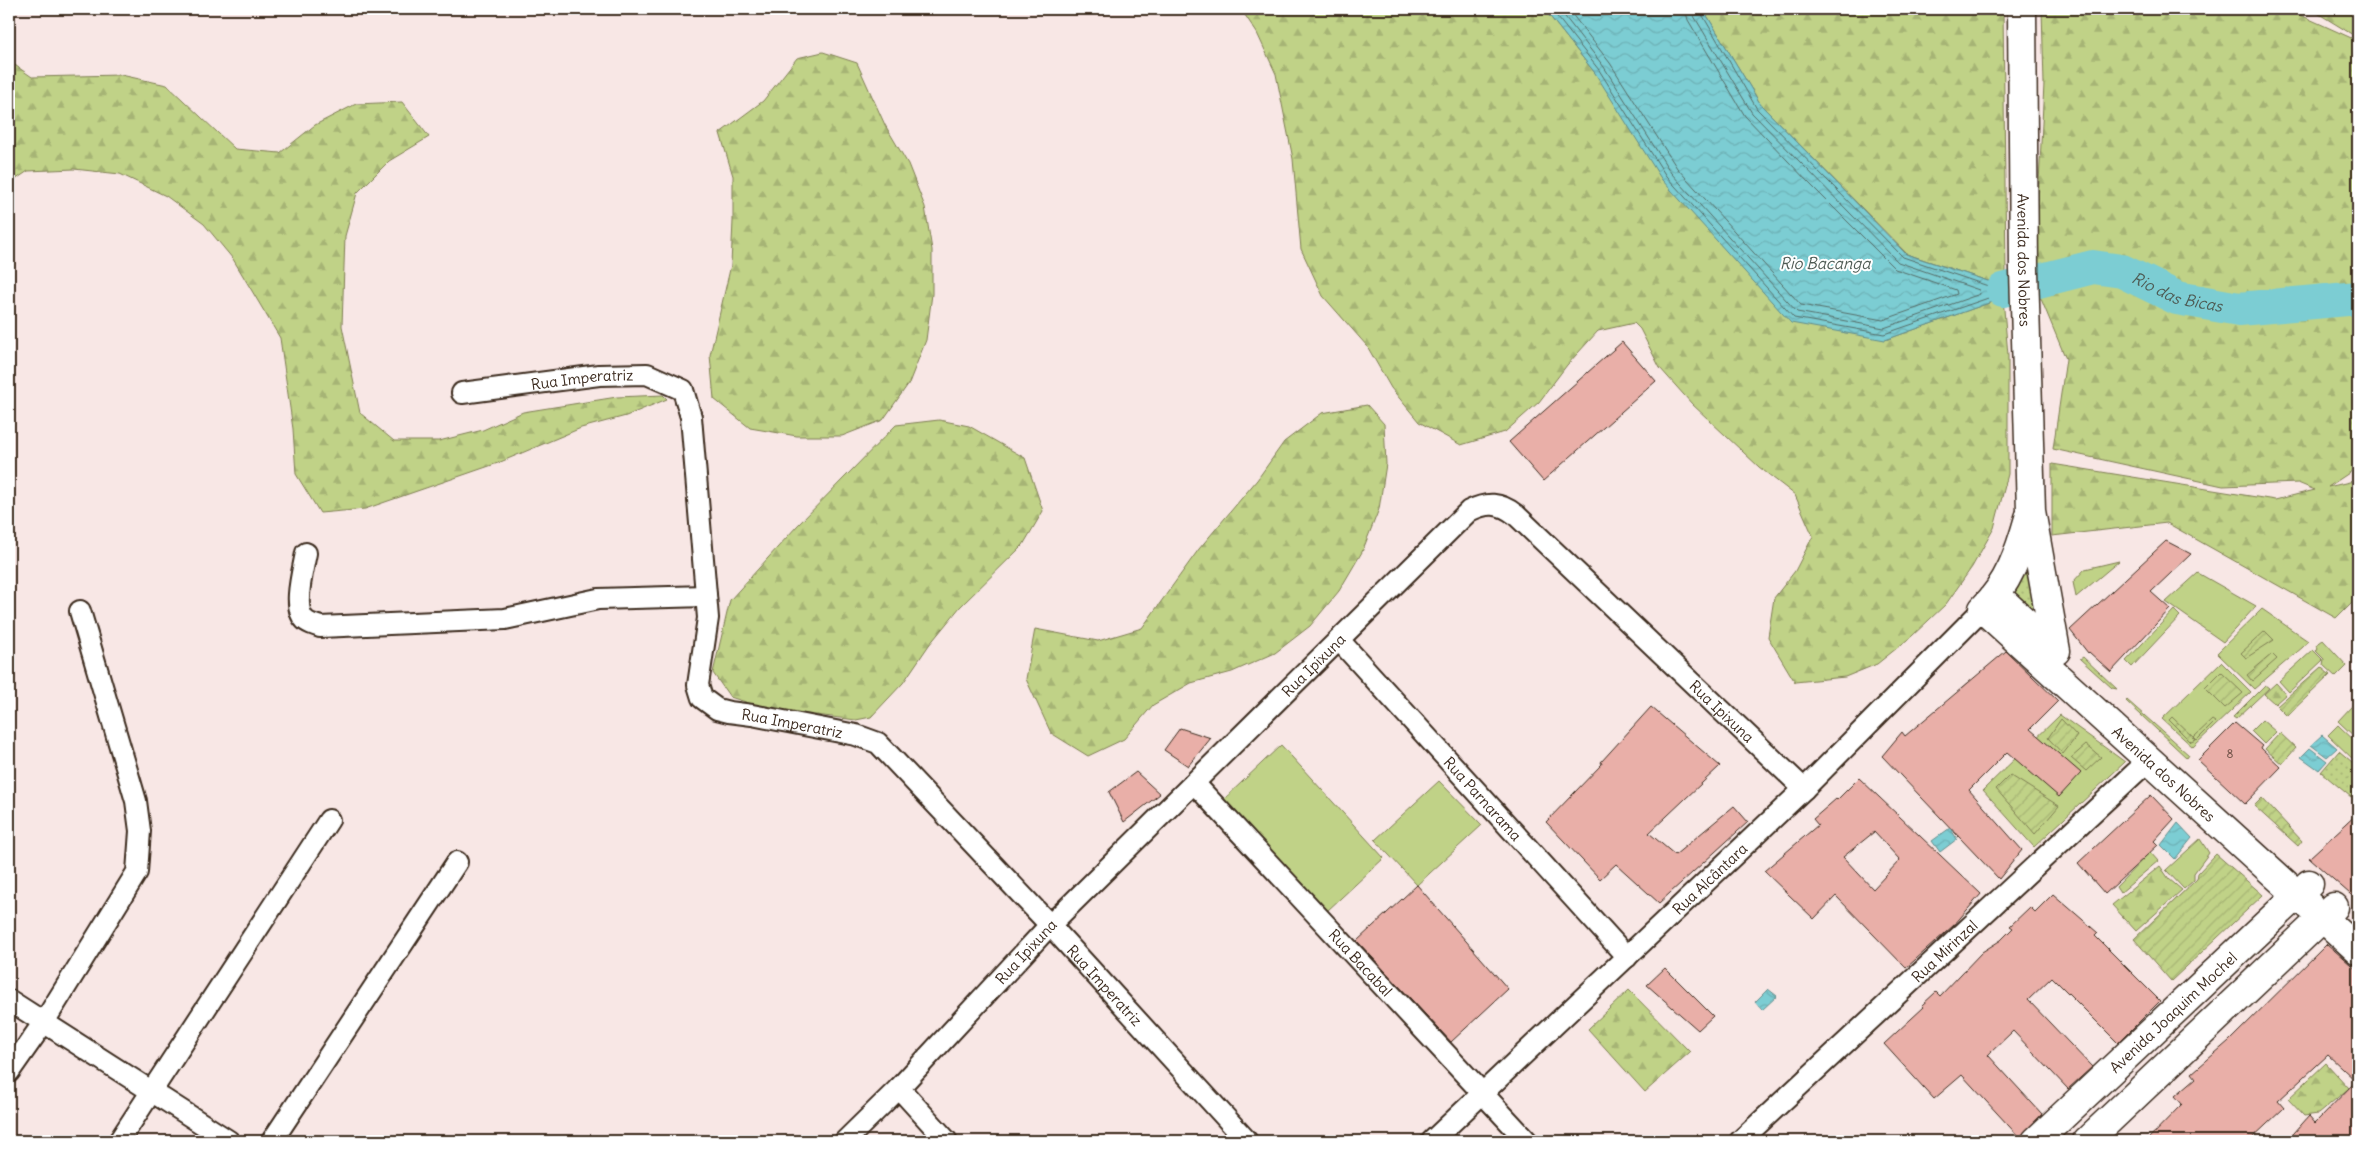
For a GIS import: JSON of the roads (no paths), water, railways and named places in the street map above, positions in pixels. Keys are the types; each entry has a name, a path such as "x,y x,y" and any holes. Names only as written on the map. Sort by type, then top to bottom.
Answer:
{"main road":[{"name":"Avenida dos Nobres","path":"2022,9 2024,270 2031,511 2056,651"},
{"name":"Avenida dos Nobres","path":"1990,602 2018,555 2031,511"},
{"name":"Avenida dos Nobres","path":"1990,602 2056,651 2328,913 2358,950"},
{"name":"Avenida dos Nobres","path":"1990,602 2149,760 2304,890"},
{"name":"Avenida Joaquim Mochel","path":"2036,1141 2304,890"},
{"name":"Avenida dos Nobres","path":"2328,913 2358,929"},
{"path":"2087,1141 2328,913"}],"street":[{"name":"Rua Imperatriz","path":"462,393 599,375 646,374 683,390 691,417 706,596 706,634 698,685 706,702 729,712 856,735 878,743 1050,925 1247,1141"},
{"name":"Rua Ipixuna","path":"845,1141 899,1088 1050,925 1469,511 1481,505 1494,504 1505,506 1804,789"},
{"path":"306,553 298,602 299,612 306,621 320,627 505,619 598,599 706,596"},
{"name":"Rua Alcântara","path":"1432,1141 1804,789 1990,602"},
{"path":"9,1072 44,1022 137,872 140,831 136,801 80,611"},
{"name":"Rua Parnarama","path":"1339,640 1627,957"},
{"name":"Rua Mirinzal","path":"1740,1141 2149,760"},
{"name":"Rua Bacabal","path":"1194,783 1527,1141"},
{"path":"119,1141 329,820"},
{"path":"272,1141 457,862"},
{"path":"9,1000 228,1141"},
{"path":"899,1088 947,1141"}],"water":[{"name":"Rio Bacanga","path":"1544,9 1703,9 1761,105 1906,254 2003,286 2003,298 1885,340 1791,323 1662,180 1595,73"},
{"path":"2322,735 2337,748 2327,757 2311,745"},
{"path":"2310,748 2327,761 2319,770 2301,757"},
{"path":"2178,823 2192,838 2175,859 2161,845"},
{"path":"1950,828 1957,839 1940,852 1932,841"},
{"path":"1768,989 1777,996 1762,1010 1755,1002"}],"waterway":[{"name":"Rio das Bicas","path":"2003,290 2093,267 2122,271 2177,298 2239,309 2358,298"}]}
